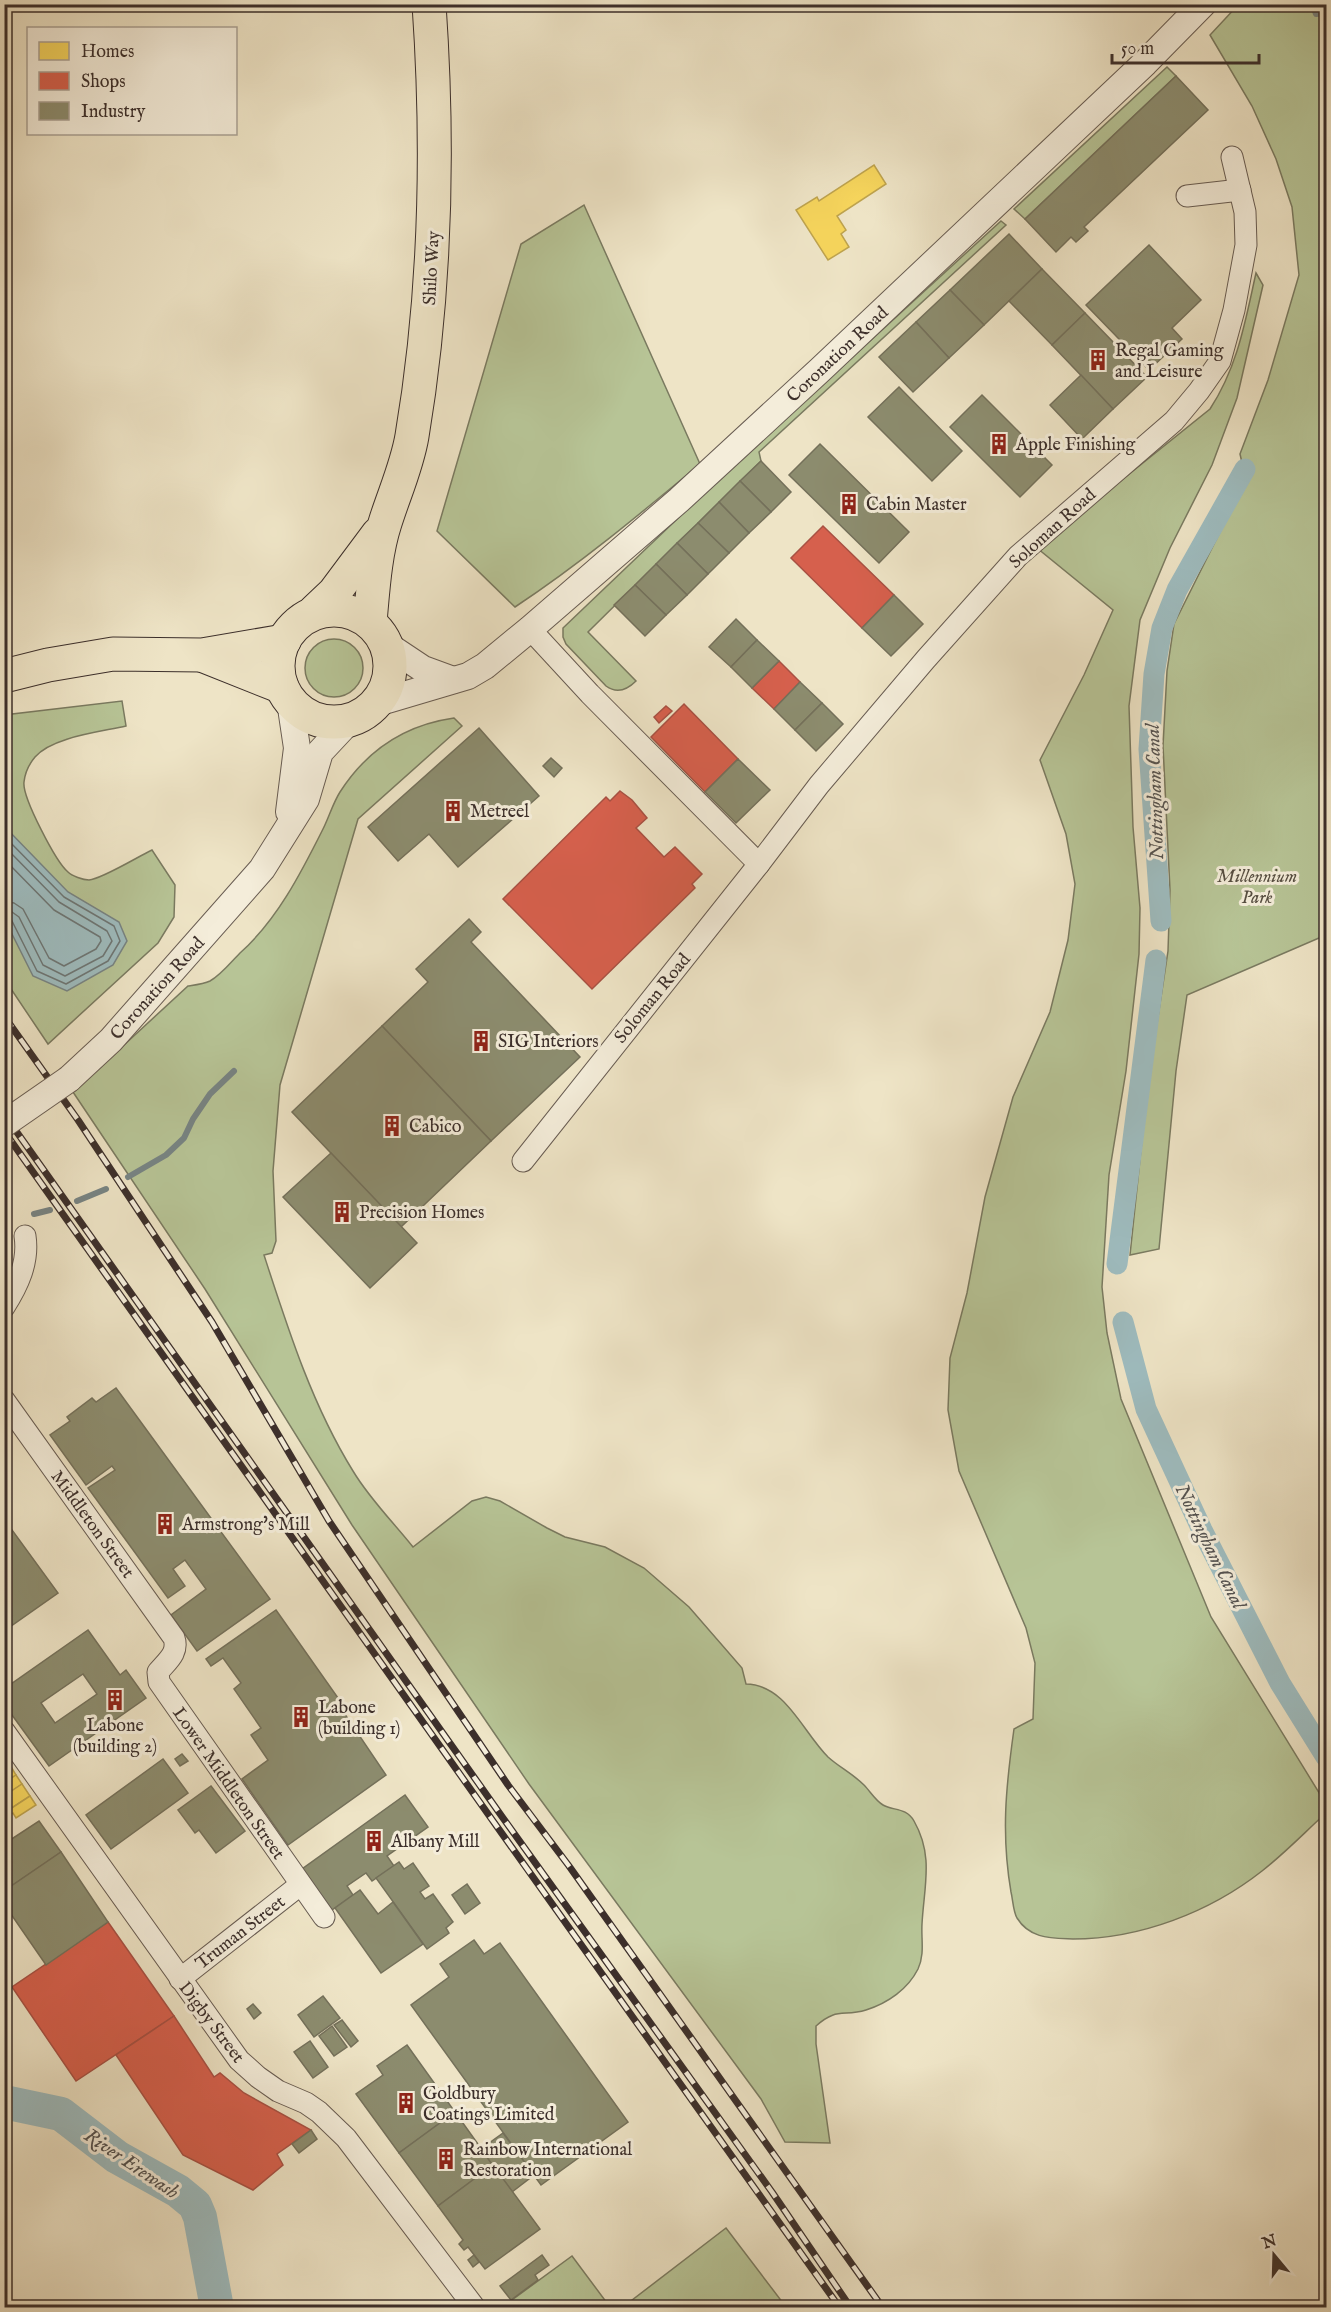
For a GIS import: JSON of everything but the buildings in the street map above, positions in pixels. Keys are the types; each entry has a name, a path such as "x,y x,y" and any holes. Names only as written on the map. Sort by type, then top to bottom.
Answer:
{"main road":[{"name":"Shilo Way","path":"379,633 374,583 384,525 412,440 428,317 435,121 429,4"},
{"name":"Shilo Way","path":"315,611 334,593 384,525"},
{"path":"202,655 286,694 305,716 320,722 349,721 377,703 388,682 389,657 379,633 350,612 315,611 300,621 284,640 278,661 286,694"},
{"path":"4,676 48,665 113,654 202,655 284,640"}],"street":[{"name":"Coronation Road","path":"377,703 468,676 485,666 530,629 679,501 1145,63 1203,4"},
{"name":"Soloman Road","path":"523,1161 819,785 1003,572 1036,539 1174,421 1199,391 1220,361 1234,310 1246,245 1245,212 1232,157"},
{"path":"1187,196 1240,190"},
{"path":"530,629 590,694 759,864"},
{"path":"379,633 423,669 453,680"},
{"name":"Coronation Road","path":"286,694 297,748 287,830"},
{"name":"Coronation Road","path":"4,1124 69,1079 111,1040 262,869 306,799 320,752 349,721"},
{"path":"4,1307 15,1291 27,1257 26,1236"},
{"name":"Middleton Street","path":"4,1400 174,1638 176,1649"},
{"name":"Lower Middleton Street","path":"176,1649 158,1672 159,1682 300,1886 324,1917"},
{"name":"Digby Street","path":"4,1731 239,2060 278,2091 306,2103 319,2112 346,2138 475,2307"},
{"name":"Truman Street","path":"180,1979 300,1886"}],"green space":[{"name":"Millennium Park","path":"1238,5 1326,5 1326,935 1187,995 1176,1071 1159,1249 1130,1255 1148,1083 1168,951 1170,890 1163,746 1167,671 1174,624 1246,480 1240,454 1268,380 1299,275 1292,207 1276,159 1252,106 1210,35"},
{"path":"1167,67 1176,76 1025,219 1014,209"},
{"path":"584,205 700,464 586,556 515,607 437,531 521,244"},
{"path":"1001,221 1006,225 759,452 761,461 588,632 636,681 622,690 614,690 606,686 566,644 563,628 718,480"},
{"path":"1256,273 1263,285 1237,398 1212,465 1170,548 1140,620 1129,706 1133,827 1140,908 1139,954 1126,1071 1109,1175 1102,1287 1107,1333 1121,1399 1211,1617 1326,1804 1326,1813 1262,1871 1242,1886 1197,1911 1149,1928 1123,1934 1098,1938 1049,1937 1028,1930 1017,1918 1006,1850 1007,1790 1014,1729 1033,1719 1035,1663 1026,1628 959,1471 948,1410 950,1358 967,1293 985,1197 1013,1097 1050,1012 1068,940 1075,884 1066,834 1040,760 1084,675 1113,610 1037,548 1210,409 1220,393 1234,360"},
{"path":"334,639 350,644 358,652 363,668 358,684 350,692 334,697 318,692 310,684 305,668 310,652 318,644"},
{"path":"122,701 126,726 77,736 43,750 28,768 24,782 25,790 48,843 63,866 75,876 87,880 95,879 152,850 175,885 174,917 158,943 48,1044 5,980 4,715"},
{"path":"454,718 462,726 358,819 280,1085 273,1171 276,1241 272,1253 264,1255 302,1366 338,1446 366,1491 413,1547 472,1501 486,1497 500,1501 565,1537 605,1547 644,1568 689,1607 742,1668 746,1684 760,1686 772,1692 792,1711 828,1757 860,1781 880,1803 907,1813 914,1821 920,1834 926,1859 922,1952 918,1969 903,1989 882,2003 858,2012 829,2016 816,2026 816,2044 830,2143 785,2142 761,2099 529,1784 352,1525 205,1289 73,1092 188,986 210,981 253,940 277,911 297,879 338,796 362,764 375,752 404,733 436,721"},
{"path":"726,2228 786,2307 623,2307"},
{"path":"572,2256 610,2307 501,2308"}],"water":[{"path":"5,827 68,892 119,922 127,941 113,965 67,991 33,976 5,920"}],"waterway":[{"path":"1312,4 1316,14 1326,13"},
{"name":"Nottingham Canal","path":"1161,921 1149,749 1154,674 1162,628 1177,590 1245,469"},
{"name":"Nottingham Canal","path":"1117,1264 1156,960"},
{"path":"128,1177 166,1155 184,1138 193,1119 210,1094 234,1071"},
{"path":"77,1201 106,1189"},
{"path":"34,1214 50,1210"},
{"name":"Nottingham Canal","path":"1123,1322 1146,1409 1202,1530 1280,1683 1326,1757"},
{"name":"River Erewash","path":"4,2102 61,2114 117,2157 178,2191 195,2205 200,2217 217,2308"}],"railway":[{"path":"4,1016 78,1120 212,1322 329,1521 508,1785 569,1866 883,2308"},
{"path":"4,1114 503,1818 772,2192 851,2308"},
{"path":"4,1131 840,2308"}],"place":[{"name":"Regal Gaming and Leisure","path":"1098,360"},
{"name":"Apple Finishing","path":"999,444"},
{"name":"Cabin Master","path":"849,504"},
{"name":"Metreel","path":"453,811"},
{"name":"SIG Interiors","path":"481,1041"},
{"name":"Cabico","path":"392,1126"},
{"name":"Precision Homes","path":"342,1212"},
{"name":"Armstrong's Mill","path":"165,1524"},
{"name":"Labone (building 2)","path":"115,1700"},
{"name":"Labone (building 1)","path":"301,1717"},
{"name":"Albany Mill","path":"374,1841"},
{"name":"Goldbury Coatings Limited","path":"406,2103"},
{"name":"Rainbow International Restoration","path":"446,2159"}]}
